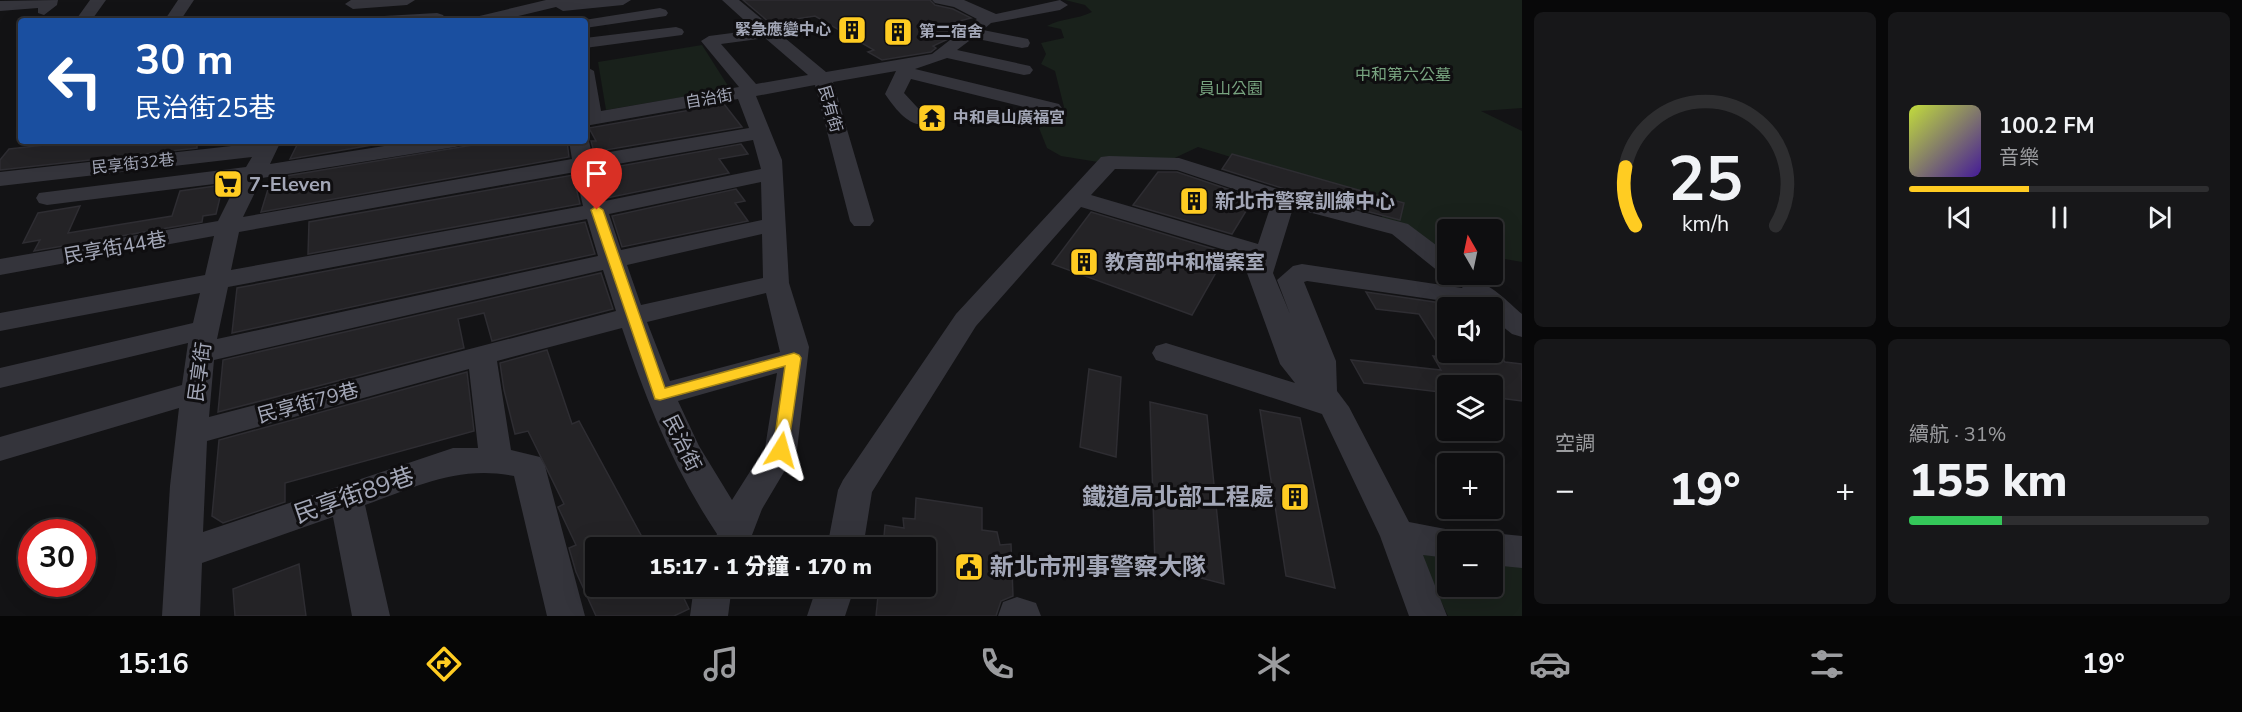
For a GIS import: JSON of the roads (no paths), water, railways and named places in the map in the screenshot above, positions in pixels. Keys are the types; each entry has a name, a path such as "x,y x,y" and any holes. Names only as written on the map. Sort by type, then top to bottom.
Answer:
{"street":[{"path":"85,18 98,0"},
{"path":"174,18 186,0"},
{"path":"345,18 354,2 407,0"},
{"path":"496,18 623,0"},
{"name":"民有街","path":"730,0 766,33 828,78 862,221"},
{"path":"947,0 988,18 996,19 1060,5"},
{"path":"0,6 52,2 44,10"},
{"path":"588,23 660,13"},
{"path":"946,53 968,32 988,18"},
{"path":"588,43 676,32"},
{"path":"968,32 1022,44"},
{"path":"733,537 747,504 781,450 795,347 776,283 771,160 749,92 709,41 766,33"},
{"path":"946,53 1024,70"},
{"name":"自治街","path":"588,135 749,92 828,78 907,68 946,53"},
{"path":"919,120 894,94 907,68 1052,108"},
{"path":"588,136 761,132"},
{"path":"47,198 263,154 417,144"},
{"name":"民享街44巷","path":"0,267 405,196 561,144"},
{"name":"民治街","path":"586,144 597,210 631,316 670,423 730,537"},
{"name":"民享街32巷","path":"0,178 263,154"},
{"name":"民享街","path":"181,616 192,433 203,341 231,216 263,154"},
{"path":"847,537 855,490 966,320 1109,162 1179,164 1285,199 1400,229 1437,258"},
{"path":"0,322 597,210 772,173"},
{"path":"1075,198 1265,254"},
{"path":"1285,199 1260,273 1295,364 1328,400 1398,536 1428,616"},
{"path":"0,378 420,302 774,224"},
{"path":"1328,400 1321,361 1290,280 1302,272 1468,297"},
{"name":"民享街79巷","path":"192,433 631,316 776,283"},
{"path":"1470,285 1484,297"},
{"path":"1503,312 1522,328"},
{"path":"1166,353 1328,400"},
{"path":"482,356 512,463 566,616"},
{"path":"660,395 794,358"},
{"path":"0,449 196,392"},
{"name":"民享街89巷","path":"184,554 453,461 512,463"},
{"path":"346,497 371,616"},
{"path":"1398,536 1437,541"},
{"path":"1503,550 1522,552"},
{"path":"709,616 712,597"},
{"path":"826,616 834,597"},
{"path":"838,597 838,616"},
{"path":"1017,615 1022,616"}],"place":[{"name":"緊急應變中心","path":"852,30"},
{"name":"第二宿舍","path":"898,32"},
{"name":"中和員山廣福宮","path":"932,118"},
{"name":"7-Eleven","path":"228,184"},
{"name":"新北市警察訓練中心","path":"1194,201"},
{"name":"教育部中和檔案室","path":"1084,262"},
{"name":"鐵道局北部工程處","path":"1295,497"},
{"name":"新北市刑事警察大隊","path":"969,567"}],"park label":[{"name":"中和第六公墓","path":"1403,75"},
{"name":"員山公園","path":"1231,89"}]}
